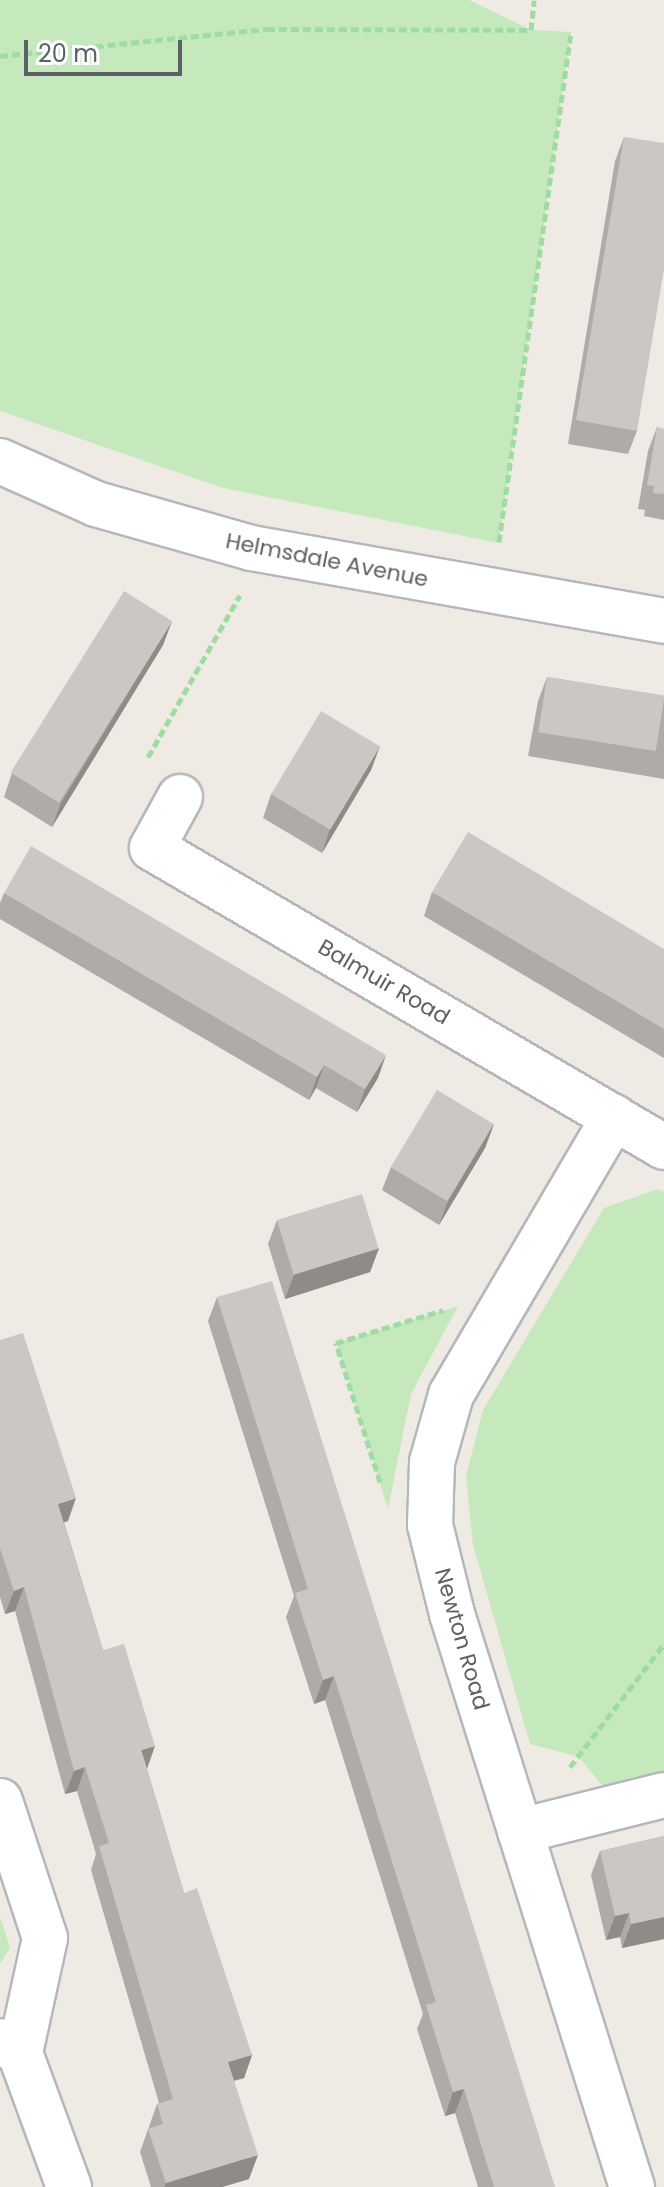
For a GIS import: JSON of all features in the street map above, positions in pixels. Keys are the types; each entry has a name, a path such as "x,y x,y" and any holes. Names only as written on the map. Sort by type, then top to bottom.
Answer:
{"street":[{"name":"Helmsdale Avenue","path":"0,461 96,504 251,548 664,621"},
{"name":"Balmuir Road","path":"180,797 152,848 664,1147"},
{"name":"Newton Road","path":"614,1117 488,1324 451,1395 432,1462 430,1525 452,1614 632,2187"},
{"path":"520,1831 664,1795"},
{"path":"0,1801 45,1938 10,2047 69,2187"}],"path":[{"path":"0,56 267,29 531,30 534,0"},
{"path":"492,592 571,32"},
{"path":"180,797 188,782 146,760 240,598 251,548"},
{"path":"430,1525 388,1509 336,1343 458,1306 488,1324"},
{"path":"569,1769 664,1644"}],"green space":[{"path":"0,0 469,0 531,30 571,32 499,543 223,488 0,411"},
{"path":"658,1189 664,1192 664,1779 608,1793 579,1757 530,1744 473,1545 466,1476 483,1410 604,1208"},
{"path":"458,1306 411,1394 388,1509 336,1343"},
{"path":"0,1917 10,1948 0,1964"}],"building":[{"path":"624,137 664,143 664,269 637,431 576,420"},
{"path":"657,427 664,429 664,494 653,493 654,486 647,485"},
{"path":"124,591 172,621 59,803 11,772"},
{"path":"547,677 664,696 656,751 538,732"},
{"path":"321,711 380,747 330,830 271,794"},
{"path":"468,832 664,949 664,1029 432,892"},
{"path":"31,846 386,1055 365,1089 324,1065 317,1077 4,893"},
{"path":"437,1090 494,1124 447,1201 391,1167"},
{"path":"362,1194 379,1249 294,1275 277,1220"},
{"path":"272,1281 555,2187 494,2187 464,2089 453,2092 426,2005 436,2002 334,1676 323,1680 295,1593 308,1589 217,1297"},
{"path":"23,1333 76,1498 58,1504 103,1650 124,1644 155,1746 141,1750 184,1893 197,1888 252,2055 228,2062 258,2155 166,2183 148,2129 163,2124 157,2104 173,2099 99,1846 109,1843 85,1767 74,1771 24,1587 14,1591 0,1548 0,1340"},
{"path":"664,1836 664,1917 631,1924 629,1913 615,1916 600,1851"}]}
